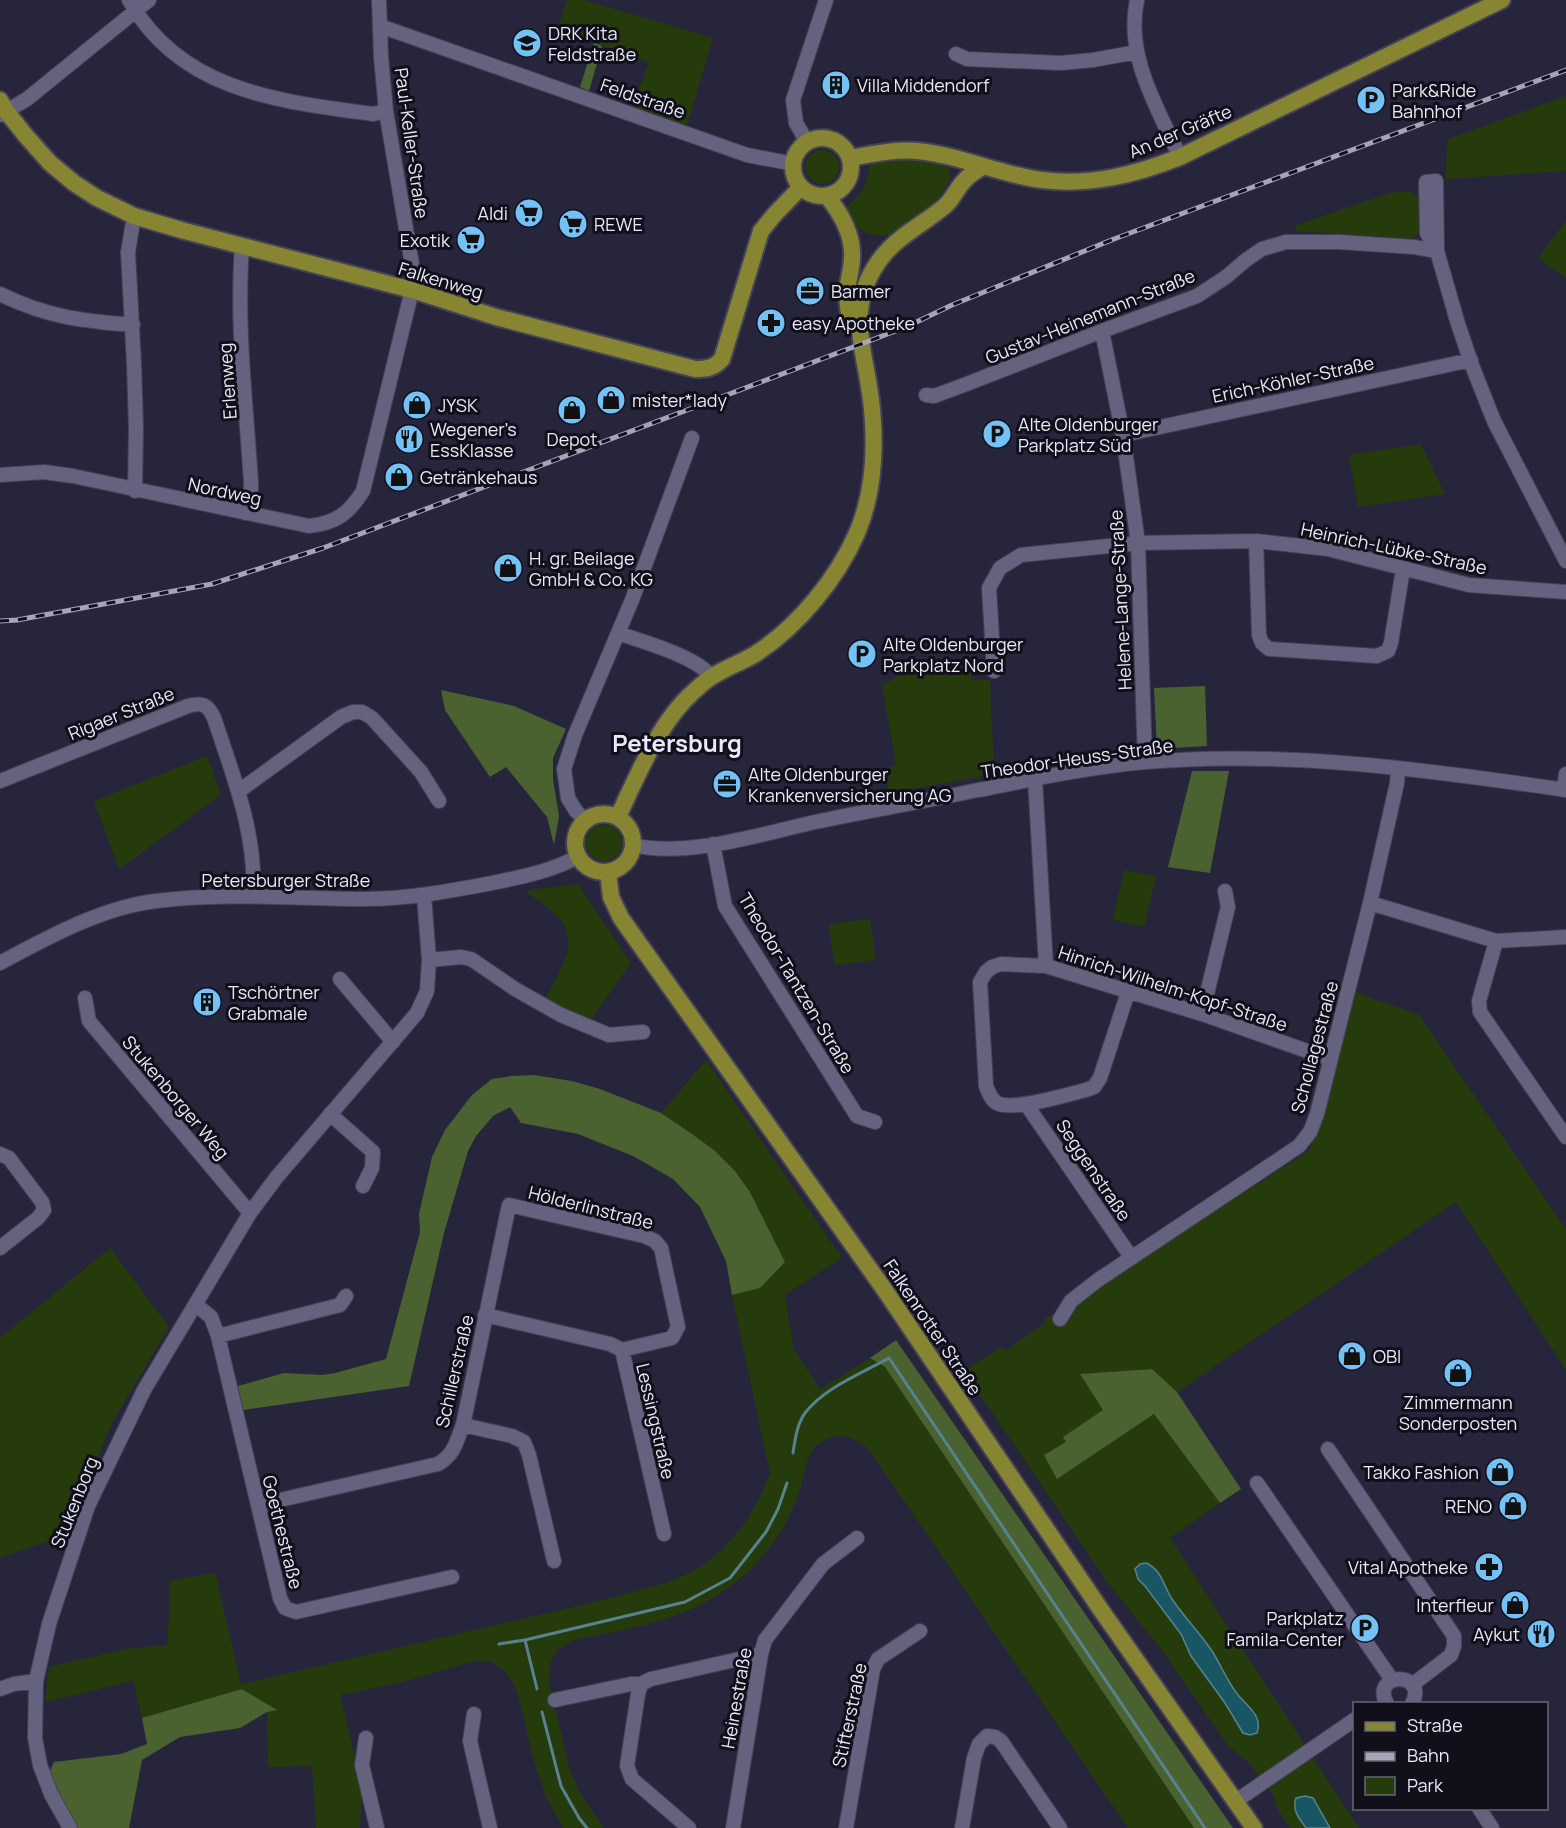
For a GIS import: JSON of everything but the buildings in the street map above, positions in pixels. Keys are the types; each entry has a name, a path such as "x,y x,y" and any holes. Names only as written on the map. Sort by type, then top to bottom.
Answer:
{"main road":[{"name":"An der Gräfte","path":"850,158 898,150 916,151 950,156 982,167 1042,180 1089,181 1136,172 1180,157 1502,0"},
{"name":"Falkenweg","path":"2,109 50,163 74,183 96,198 134,216 412,290 483,313 588,342 695,369 706,369 716,365 722,359 761,231 801,187"},
{"path":"815,139 832,140 846,150 850,158 849,178 844,187 827,196 808,193 801,187 794,172 796,155 800,148 815,139"},
{"path":"934,214 949,193 955,176 950,156"},
{"path":"618,818 662,731 685,700 712,677 756,654 790,627 828,584 857,534 872,486 873,464 872,406 865,367 859,308 865,284 883,255 896,242 947,204 964,180 982,167"},
{"path":"827,196 837,208 848,231 852,249 852,267 847,291 848,304 855,338 865,367"},
{"path":"602,814 618,818 630,829 633,845 626,863 608,872 586,865 579,856 575,843 578,830 594,816 602,814"},
{"name":"Falkenrotter Straße","path":"608,872 611,897 621,918 651,963 884,1288 1069,1563 1254,1828"}],"street":[{"path":"2,109 27,99 132,6 149,0"},
{"name":"Paul-Keller-Straße","path":"379,0 386,111 414,270 412,290"},
{"path":"807,142 796,123 793,100 826,0"},
{"path":"1137,0 1135,34 1137,52 1152,99 1180,157"},
{"path":"132,6 148,29 172,52 208,77 287,101 373,114 386,111"},
{"name":"Feldstraße","path":"380,26 747,155 794,164"},
{"path":"956,54 967,59 1061,63 1137,52"},
{"path":"1431,181 1437,250 1458,324 1494,421 1566,561"},
{"path":"134,216 128,252 136,426 135,491"},
{"name":"Gustav-Heinemann-Straße","path":"926,395 934,396 1197,296 1262,249 1286,242 1339,242 1437,250"},
{"name":"Erlenweg","path":"242,246 239,280 240,310 251,482 246,513"},
{"name":"Nordweg","path":"0,475 44,472 73,476 135,491 309,526 337,520 353,507 363,491 412,290"},
{"path":"0,294 24,306 64,318 133,325"},
{"name":"Helene-Lange-Straße","path":"1101,331 1123,435 1138,543 1145,762"},
{"name":"Erich-Köhler-Straße","path":"1123,435 1471,360"},
{"path":"586,821 568,798 564,769 575,735 618,633 692,438"},
{"path":"1256,541 1259,635 1262,643 1269,649 1377,656 1388,651 1403,569"},
{"name":"Heinrich-Lübke-Straße","path":"994,671 989,588 1000,568 1021,555 1138,543 1256,541 1328,549 1468,585 1566,592"},
{"path":"618,633 676,655 705,669 712,677"},
{"name":"Rigaer Straße","path":"0,781 188,705 205,704 210,709 239,790 251,846 253,896"},
{"path":"239,790 342,717 353,712 362,712 372,718 421,772 439,801"},
{"name":"Theodor-Heuss-Straße","path":"633,845 657,849 713,844 1035,779 1145,762 1239,758 1298,760 1398,769 1565,790"},
{"name":"Schollagestraße","path":"1060,1319 1071,1301 1131,1257 1299,1146 1310,1132 1317,1114 1370,903 1398,769"},
{"path":"1565,790 1566,774"},
{"name":"Hinrich-Wilhelm-Kopf-Straße","path":"1035,779 1046,966 1202,1014 1330,1059"},
{"name":"Theodor-Tantzen-Straße","path":"713,844 725,906 857,1116 876,1122"},
{"name":"Petersburger Straße","path":"0,963 39,942 87,921 142,903 206,897 367,899 424,895 520,877 566,864 579,856"},
{"path":"1202,1014 1228,907 1225,891"},
{"name":"Stukenborg","path":"70,1828 51,1794 40,1765 35,1738 36,1681 49,1624 88,1506 144,1390 250,1213 276,1178 417,1013 426,991 429,960 424,895"},
{"path":"1370,903 1496,941 1566,937"},
{"path":"1496,941 1479,1001 1480,1012 1566,1137"},
{"path":"429,960 461,957 471,959 515,989 561,1015 609,1035 643,1032"},
{"path":"1046,966 1001,964 986,972 980,982 986,1086 991,1098 997,1104 1010,1106 1026,1104 1094,1087 1100,1078 1128,992"},
{"path":"340,979 393,1042"},
{"name":"Stukenborger Weg","path":"85,998 89,1021 250,1213"},
{"name":"Seggenstraße","path":"1026,1104 1131,1257"},
{"path":"330,1114 373,1152 372,1168 363,1186"},
{"path":"0,1154 9,1158 42,1202 44,1210 38,1218 0,1248"},
{"name":"Schillerstraße","path":"258,1505 438,1464 448,1459 463,1425 509,1204"},
{"name":"Hölderlinstraße","path":"509,1204 644,1236 655,1241 661,1248 678,1328 672,1338 622,1350"},
{"path":"218,1336 340,1305 346,1296"},
{"name":"Goethestraße","path":"196,1305 211,1317 218,1336 280,1598 285,1608 296,1612 452,1576"},
{"name":"Lessingstraße","path":"485,1315 610,1344 622,1350 664,1534"},
{"path":"463,1425 524,1442 554,1561"},
{"path":"1328,1449 1454,1636 1451,1655 1412,1685"},
{"path":"1257,1483 1392,1680"},
{"name":"Heinestraße","path":"733,1828 765,1640 823,1564 857,1538"},
{"name":"Stifterstraße","path":"846,1828 873,1669 878,1659 920,1630"},
{"path":"555,1700 631,1684 641,1684 651,1678 761,1654"},
{"path":"1383,1702 1386,1685 1400,1678 1412,1685 1415,1696 1413,1702"},
{"path":"0,1689 14,1684 36,1681"},
{"path":"641,1684 627,1766 632,1779 689,1828"},
{"path":"474,1714 470,1741 490,1828"},
{"path":"1236,1802 1353,1721"},
{"path":"962,1828 974,1758 979,1744 987,1737 995,1737 1001,1741 1060,1828"},
{"path":"366,1738 362,1765 377,1828"},
{"path":"1480,1810 1492,1828"}],"green space":[{"path":"567,0 584,0 713,38 685,132 630,113 649,62 557,30"},
{"path":"1566,96 1566,171 1445,179 1448,139"},
{"path":"822,150 834,155 839,167 834,179 822,184 810,179 805,167 810,155"},
{"path":"900,159 926,160 945,165 950,176 947,184 934,203 901,231 890,235 867,233 853,223 844,209 863,189 868,177 869,163"},
{"path":"1406,191 1414,193 1419,198 1420,231 1413,239 1297,231 1294,226 1390,193"},
{"path":"1566,221 1566,278 1538,258"},
{"path":"1421,444 1445,494 1358,507 1349,455"},
{"path":"971,669 971,680 990,680 994,774 889,793 885,768 896,766 882,685 906,672"},
{"path":"207,756 221,795 119,869 94,801"},
{"path":"604,825 617,830 622,843 617,856 604,861 591,856 586,843 591,830"},
{"path":"1124,870 1156,876 1144,927 1113,920"},
{"path":"578,884 631,963 589,1022 544,1001 562,967 569,941 566,929 559,918 527,893 529,890"},
{"path":"870,919 876,960 834,965 829,924"},
{"path":"1355,992 1419,1015 1566,1229 1566,1370 1456,1202 1177,1392 1152,1369 1080,1374 1104,1410 1064,1437 1067,1442 1057,1479 1154,1414 1220,1503 1170,1538 1359,1828 1290,1828 1276,1807 1274,1796 1250,1764 1228,1746 1167,1657 1106,1580 964,1371 1001,1347 1005,1351 1045,1323 1045,1319 1309,1151 1326,1108"},
{"path":"706,1060 842,1258 785,1295 794,1350 820,1389 870,1358 885,1367 1194,1828 1128,1828 870,1451 858,1442 838,1436 824,1440 813,1449 798,1495 780,1533 757,1562 730,1587 699,1606 669,1618 575,1640 562,1647 554,1656 549,1681 570,1771 582,1796 604,1828 563,1828 546,1797 532,1755 514,1684 504,1670 490,1661 475,1661 399,1683 340,1695 362,1787 360,1828 316,1828 312,1766 268,1767 267,1712 276,1710 242,1689 142,1718 133,1681 45,1702 49,1667 126,1649 167,1645 169,1581 215,1573 241,1684 637,1591 693,1571 719,1552 749,1516 770,1473 732,1295 760,1288 785,1262 750,1192 735,1171 692,1134 661,1113"},
{"path":"110,1248 169,1327 113,1421 65,1535 0,1558 0,1338"}],"shaded area":[{"path":"594,43 602,46 589,91 580,87"},
{"path":"1205,686 1207,746 1157,749 1154,688"},
{"path":"441,690 514,706 566,729 553,758 553,780 559,816 554,845 547,817 506,767 490,777 445,710"},
{"path":"1192,771 1229,771 1210,873 1168,867"},
{"path":"534,1075 572,1081 600,1089 661,1113 715,1151 735,1171 750,1192 785,1262 760,1288 732,1295 726,1261 700,1207 673,1179 633,1156 578,1134 521,1123 510,1107 493,1116 476,1136 468,1151 444,1233 409,1386 243,1410 238,1386 284,1373 322,1375 335,1373 386,1359 420,1232 419,1214 432,1157 445,1130 472,1095 492,1079"},
{"path":"896,1340 1233,1828 1194,1828 885,1367 870,1358"},
{"path":"1152,1369 1177,1392 1241,1489 1220,1503 1154,1414 1057,1479 1044,1455 1066,1442 1063,1437 1103,1410 1080,1374"},
{"path":"1146,1563 1159,1574 1172,1599 1212,1651 1234,1690 1254,1712 1258,1722 1257,1733 1250,1735 1243,1733 1225,1703 1191,1656 1181,1634 1138,1579 1135,1569 1140,1564"},
{"path":"242,1689 277,1710 267,1712 240,1728 180,1737 142,1760 129,1828 75,1828 63,1809 49,1773 54,1762 121,1754 147,1744 142,1718"},
{"path":"1305,1796 1313,1798 1330,1828 1306,1828 1295,1807 1296,1798"}],"waterway":[{"path":"793,1453 800,1422 813,1404 844,1382 889,1358 1205,1828"},
{"path":"499,1644 525,1640 685,1602 730,1578 766,1532 778,1509 787,1483"},
{"path":"525,1640 537,1689"},
{"path":"542,1712 561,1786 587,1828"}],"railway":[{"path":"0,621 17,620 212,584 323,548 906,327 952,305 1114,239 1566,70"}],"place":[{"name":"DRK Kita Feldstraße","path":"527,43"},
{"name":"Villa Middendorf","path":"836,85"},
{"name":"Park&Ride Bahnhof","path":"1371,100"},
{"name":"Aldi","path":"529,213"},
{"name":"REWE","path":"573,224"},
{"name":"Exotik","path":"471,240"},
{"name":"Barmer","path":"810,291"},
{"name":"easy Apotheke","path":"771,323"},
{"name":"mister*lady","path":"611,400"},
{"name":"JYSK","path":"417,405"},
{"name":"Depot","path":"572,410"},
{"name":"Alte Oldenburger Parkplatz Süd","path":"997,434"},
{"name":"Wegener's EssKlasse","path":"409,439"},
{"name":"Getränkehaus","path":"399,477"},
{"name":"H. gr. Beilage GmbH & Co. KG","path":"508,568"},
{"name":"Alte Oldenburger Parkplatz Nord","path":"862,654"},
{"name":"Alte Oldenburger Krankenversicherung AG","path":"727,784"},
{"name":"Tschörtner Grabmale","path":"207,1002"},
{"name":"OBI","path":"1352,1356"},
{"name":"Zimmermann Sonderposten","path":"1458,1373"},
{"name":"Takko Fashion","path":"1500,1472"},
{"name":"RENO","path":"1513,1506"},
{"name":"Vital Apotheke","path":"1489,1567"},
{"name":"Interfleur","path":"1515,1605"},
{"name":"Parkplatz Famila-Center","path":"1365,1628"},
{"name":"Aykut","path":"1541,1634"}],"district":[{"name":"Petersburg","path":"677,742"}]}
